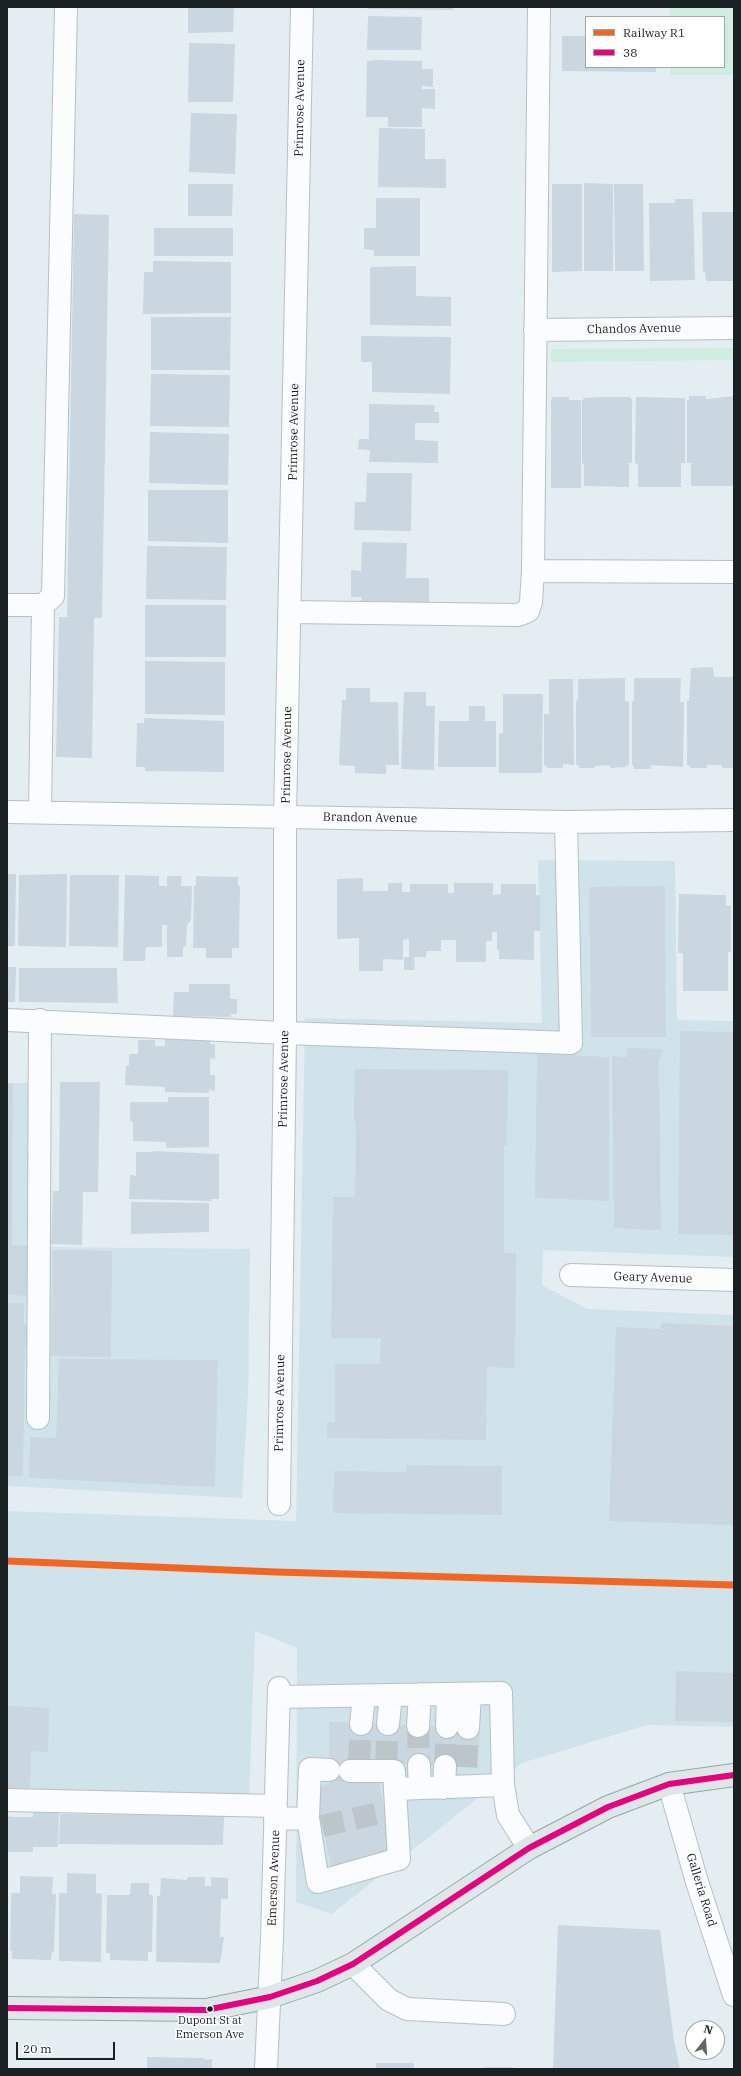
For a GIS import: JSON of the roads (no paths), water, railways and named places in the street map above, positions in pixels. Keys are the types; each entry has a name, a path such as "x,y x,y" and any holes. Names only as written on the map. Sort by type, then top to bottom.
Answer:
{"main road":[{"path":"7,2008 206,2010 270,1997 317,1981 353,1964 529,1848 608,1807 669,1784 734,1775"}],"street":[{"path":"7,605 43,605 53,596 66,7"},
{"name":"Primrose Avenue","path":"278,1504 285,1033 285,816 302,7"},
{"path":"290,612 518,615 528,611 532,602 539,7"},
{"name":"Chandos Avenue","path":"535,330 734,328"},
{"path":"532,571 734,572"},
{"path":"40,812 43,605"},
{"name":"Brandon Avenue","path":"7,812 566,822 734,820"},
{"path":"7,1020 40,1020 285,1033 571,1044 566,822"},
{"path":"38,1418 40,1020"},
{"name":"Geary Avenue","path":"571,1275 734,1280"},
{"name":"Emerson Avenue","path":"266,2069 270,1997 279,1693 364,1696"},
{"path":"361,1724 364,1696 501,1693 503,1785 508,1815 529,1848"},
{"path":"418,1726 420,1694"},
{"path":"447,1727 448,1694"},
{"path":"468,1728 470,1694"},
{"path":"388,1724 391,1696"},
{"path":"419,1765 420,1788"},
{"path":"444,1788 445,1766"},
{"path":"390,1789 399,1858 318,1882 310,1769 349,1768 390,1789 444,1788 466,1777 503,1785"},
{"name":"Galleria Road","path":"669,1784 685,1835 697,1882 734,1995"},
{"path":"7,1800 275,1813 313,1824"},
{"path":"353,1964 389,2000 407,2009 504,2014"}],"tunnel":[{"path":"359,1762 361,1724"},
{"path":"386,1763 388,1724"},
{"path":"418,1726 419,1765"},
{"path":"445,1766 447,1727"},
{"path":"466,1767 468,1728"},
{"path":"322,1826 385,1812"}],"rail line":[{"name":"R1","path":"7,1561 276,1572 734,1585"}],"place":[{"name":"Dupont St at Emerson Ave","path":"210,2009"}]}
